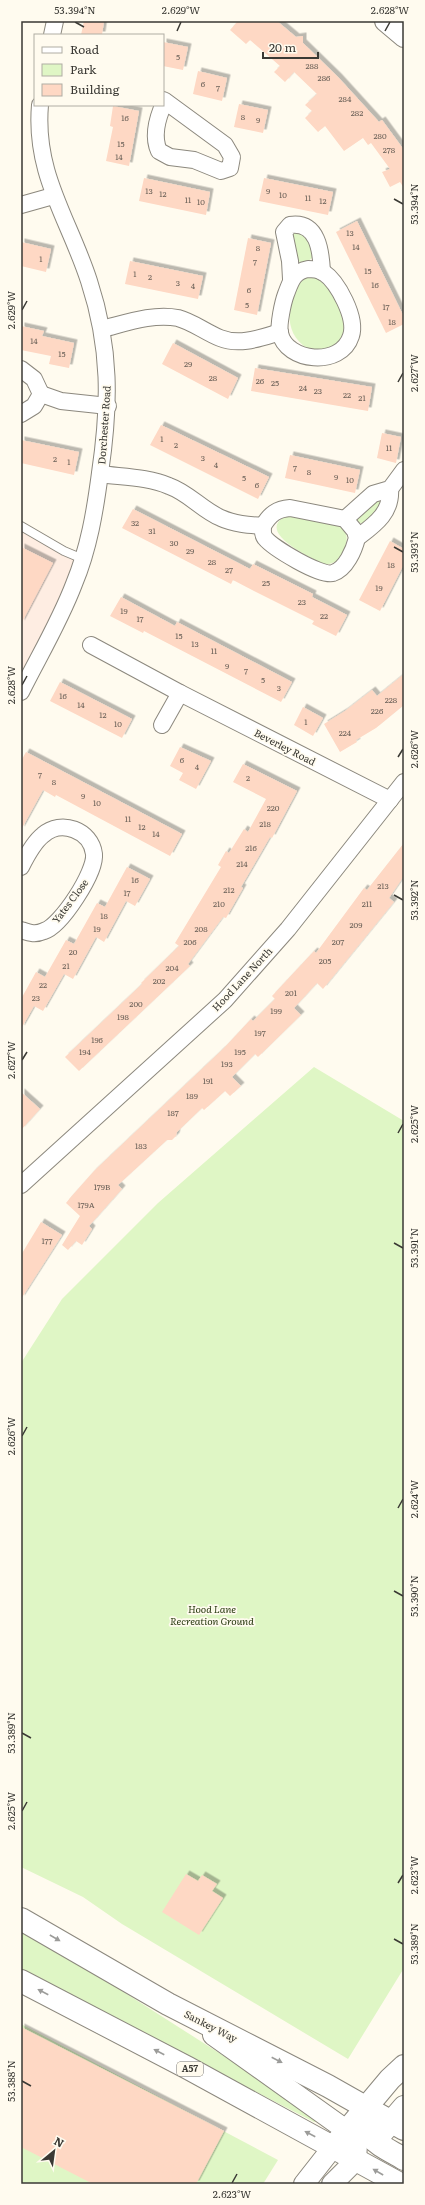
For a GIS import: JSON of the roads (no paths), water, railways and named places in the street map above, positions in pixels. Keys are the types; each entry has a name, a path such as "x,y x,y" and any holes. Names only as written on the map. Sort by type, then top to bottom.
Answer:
{"main road":[{"name":"Sankey Way","path":"21,1919 168,2004 365,2107 400,2120"},
{"name":"A57","path":"21,1981 400,2184"},
{"path":"333,2147 365,2107 404,2066"},
{"path":"365,2107 363,2121 367,2133 374,2141 404,2159"},
{"path":"356,2160 374,2141 400,2120"}],"street":[{"path":"52,34 55,21"},
{"path":"385,21 404,37"},
{"path":"162,106 158,119 156,140 160,151 170,157 194,160 221,171 230,168 232,157 225,145 164,101"},
{"name":"Dorchester Road","path":"21,692 67,601 83,559 94,524 108,406 108,373 102,329 85,269 53,196 41,145 39,131 40,106"},
{"path":"21,205 53,196"},
{"path":"291,279 302,270 308,269 322,272 338,290 351,316 353,333 346,347 341,351 324,358 306,356 290,347 280,332 284,299 291,279 290,261 284,232 290,225 301,225 312,232 322,253 322,272"},
{"path":"102,329 139,320 165,317 191,323 220,338 231,341 255,340 280,332"},
{"path":"21,369 34,379 41,394 61,401 108,406"},
{"path":"21,414 34,406 41,394"},
{"path":"358,538 355,531 345,519 290,508 274,512 267,518 263,526 263,532 271,543 321,573 333,573 343,566 351,554 358,538 383,516 390,502 390,489 404,470"},
{"path":"100,474 152,481 168,485 191,497 220,518 263,526"},
{"path":"345,519 373,494 381,490 390,489"},
{"name":"Beverley Road","path":"91,645 180,693 390,800"},
{"path":"162,725 180,693"},
{"name":"Hood Lane North","path":"21,1185 225,1000 288,929 404,782"},
{"name":"Yates Close","path":"21,868 25,858 42,835 58,827 71,829 83,834 89,840 94,853 91,874 82,889 59,919 46,931 34,934 21,930"},
{"path":"168,2004 347,2130 357,2144 356,2160 332,2184"},
{"path":"304,2184 333,2147"}],"lane":[{"path":"21,526 64,551 83,559"}],"park label":[{"name":"Hood Lane Recreation Ground","path":"212,1614"}]}
